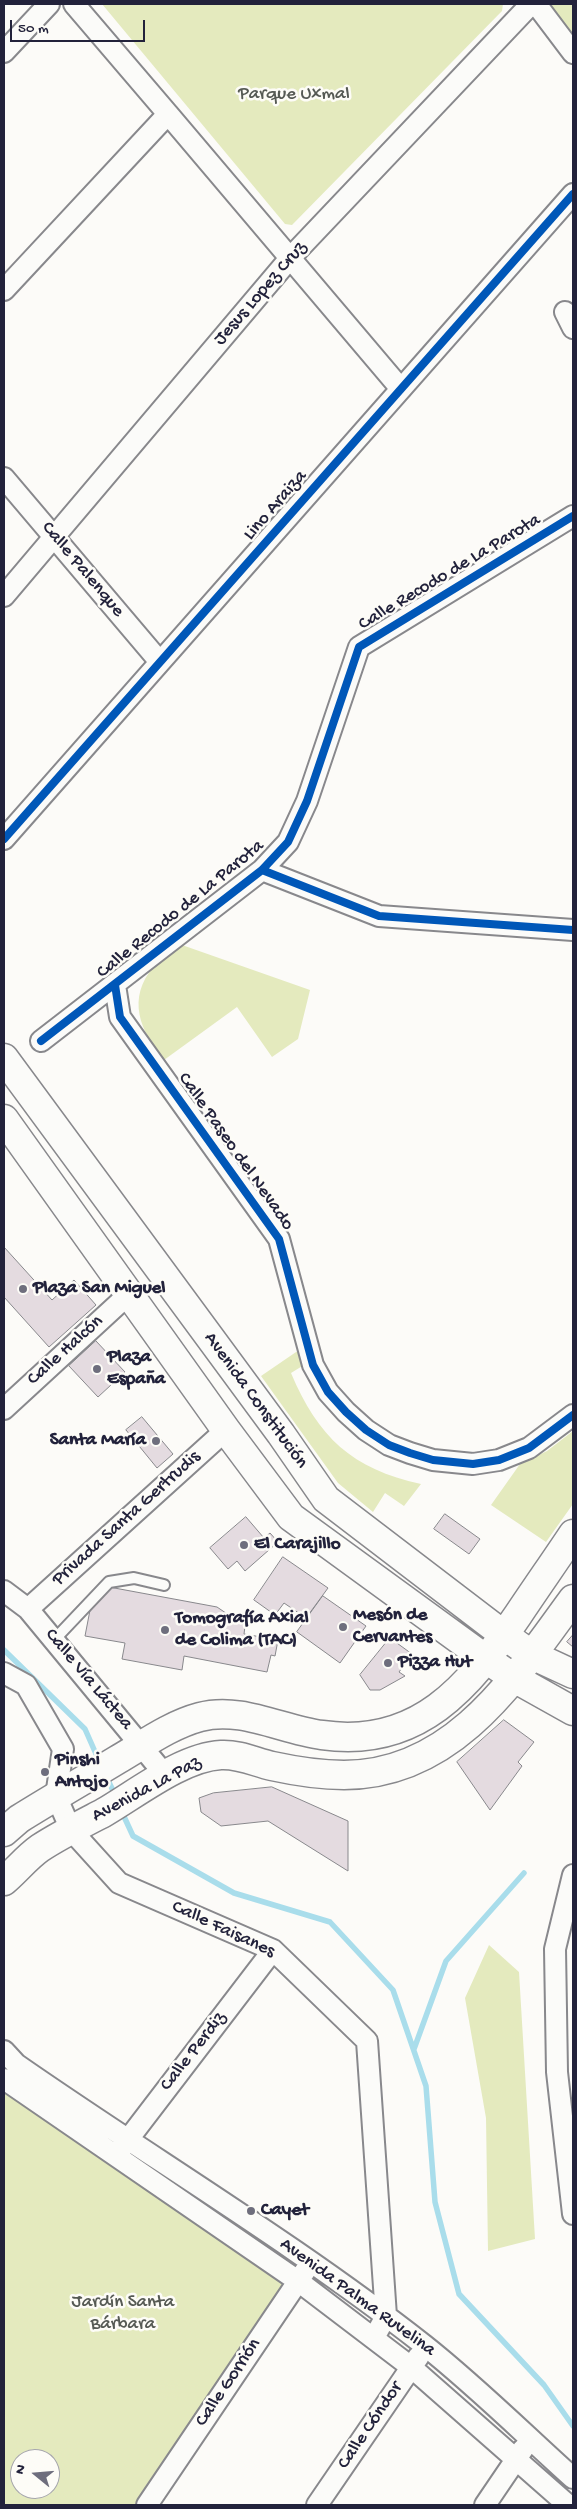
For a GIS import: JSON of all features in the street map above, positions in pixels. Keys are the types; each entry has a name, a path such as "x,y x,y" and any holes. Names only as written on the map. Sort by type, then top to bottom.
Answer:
{"street":[{"path":"4,52 49,4"},
{"path":"74,4 291,257 401,389"},
{"name":"Jesus Lopez Cruz","path":"4,596 291,257 531,4"},
{"path":"536,4 573,53"},
{"path":"4,290 168,114"},
{"name":"Lino Araiza","path":"4,839 573,194"},
{"name":"Calle Palenque","path":"4,478 160,662"},
{"name":"Calle Recodo de La Parota","path":"41,1041 262,870 288,842 307,801 359,647 572,519"},
{"path":"262,870 379,916 573,930"},
{"name":"Calle Paseo del Nevado","path":"114,985 120,1017 280,1238 313,1365 328,1392 346,1412 366,1430 389,1445 410,1454 433,1460 473,1464 499,1460 528,1448 573,1415"},
{"name":"Avenida Constitución","path":"4,1058 281,1434 326,1499 504,1636 532,1655 573,1674"},
{"name":"Avenida Constitución","path":"7,1131 291,1516 486,1660 573,1711"},
{"name":"Calle Halcón","path":"4,1409 129,1294"},
{"name":"Privada Santa Gertrudis","path":"28,1609 226,1430"},
{"path":"249,1460 281,1434"},
{"name":"Avenida La Paz","path":"4,1832 19,1819 142,1745 178,1725 201,1717 225,1713 251,1717 310,1734 340,1738 373,1737 403,1728 432,1714 455,1695 486,1660 573,1534"},
{"name":"Calle Vía Láctea","path":"4,1591 28,1609 166,1776"},
{"name":"Avenida La Paz","path":"4,1881 38,1850 166,1776 201,1759 221,1755 243,1757 271,1766 305,1772 344,1775 381,1772 426,1756 451,1741 485,1712 532,1655 573,1598"},
{"path":"4,1673 26,1685 63,1748 56,1796"},
{"name":"Calle Faisanes","path":"56,1796 71,1830 119,1883 273,1950 367,2041 386,2316"},
{"path":"573,1875 555,1949 565,2067 573,2214"},
{"name":"Calle Perdiz","path":"121,2148 273,1950"},
{"name":"Avenida Palma Ruvelina","path":"7,2067 121,2148 374,2338 411,2367 568,2505"},
{"name":"Avenida Palma Ruvelina","path":"121,2148 312,2261 426,2346 573,2478"},
{"name":"Calle Gorrión","path":"147,2505 312,2261"},
{"path":"374,2338 386,2316"},
{"name":"Calle Cóndor","path":"317,2505 426,2346"},
{"path":"485,2505 530,2439"}],"lane":[{"path":"54,1640 109,1582 134,1578 164,1585"}],"green space":[{"name":"Parque Uxmal","path":"102,4 503,4 502,11 292,225 285,224"},
{"path":"547,4 573,4 573,38"},
{"path":"182,945 310,990 298,1039 272,1057 237,1007 164,1060 148,1038 143,1026 139,1003 140,991 145,978 154,966"},
{"path":"299,1350 304,1365 291,1373 313,1415 326,1432 340,1447 375,1469 397,1478 421,1484 404,1506 385,1493 373,1512 338,1483 261,1376"},
{"path":"573,1431 573,1504 546,1542 491,1505 520,1464 547,1451"},
{"path":"489,1945 519,1972 535,2239 488,2251 486,2118 465,1998"},
{"name":"Jardín Santa Bárbara","path":"4,2090 287,2284 138,2505 4,2505"}],"building":[{"name":"Plaza San Miguel","path":"4,1247 52,1300 74,1280 96,1305 49,1347 4,1297"},
{"name":"Plaza España","path":"96,1341 125,1372 98,1397 69,1366"},
{"path":"142,1417 173,1454 157,1468 126,1430"},
{"path":"445,1514 480,1539 469,1554 434,1529"},
{"name":"El Carajillo","path":"246,1517 264,1538 270,1533 278,1542 245,1571 237,1561 228,1569 210,1548"},
{"path":"283,1557 328,1588 306,1618 284,1603 275,1615 254,1600"},
{"name":"Tomografía Axial de Colima (TAC)","path":"109,1587 217,1607 245,1626 244,1634 278,1640 275,1656 271,1655 267,1672 184,1656 182,1670 122,1659 125,1643 85,1636 91,1605"},
{"path":"323,1596 366,1626 340,1663 297,1632"},
{"path":"573,1635 573,1647 567,1642"},
{"name":"Pizza Hut","path":"390,1638 412,1654 399,1672 405,1676 380,1690 370,1690 360,1675"},
{"path":"504,1720 534,1742 518,1762 522,1766 490,1810 457,1762"},
{"path":"272,1787 348,1821 348,1871 268,1821 221,1826 201,1812 199,1798 213,1793"}],"waterway":[{"path":"4,1650 85,1729 100,1763"},
{"path":"106,1776 116,1797"},
{"path":"121,1810 133,1836 234,1893 330,1922 393,1990 426,2086 435,2202 459,2294 544,2385 573,2426"},
{"path":"414,2049 446,1961 524,1873"}],"cycle path":[{"path":"4,839 573,194"},
{"path":"41,1041 262,870 288,842 307,801 359,647 573,516"},
{"path":"262,870 379,916 573,930"},
{"path":"115,985 120,1017 279,1239 313,1365 328,1392 346,1412 366,1430 389,1445 433,1460 473,1464 499,1460 529,1448 573,1415"}],"place":[{"name":"Plaza San Miguel","path":"23,1289"},
{"name":"Plaza España","path":"97,1369"},
{"name":"Santa María","path":"156,1441"},
{"name":"El Carajillo","path":"244,1545"},
{"name":"Mesón de Cervantes","path":"343,1627"},
{"name":"Tomografía Axial de Colima (TAC)","path":"165,1630"},
{"name":"Pizza Hut","path":"388,1663"},
{"name":"Pinshi Antojo","path":"45,1772"},
{"name":"Cayet","path":"251,2211"}]}
